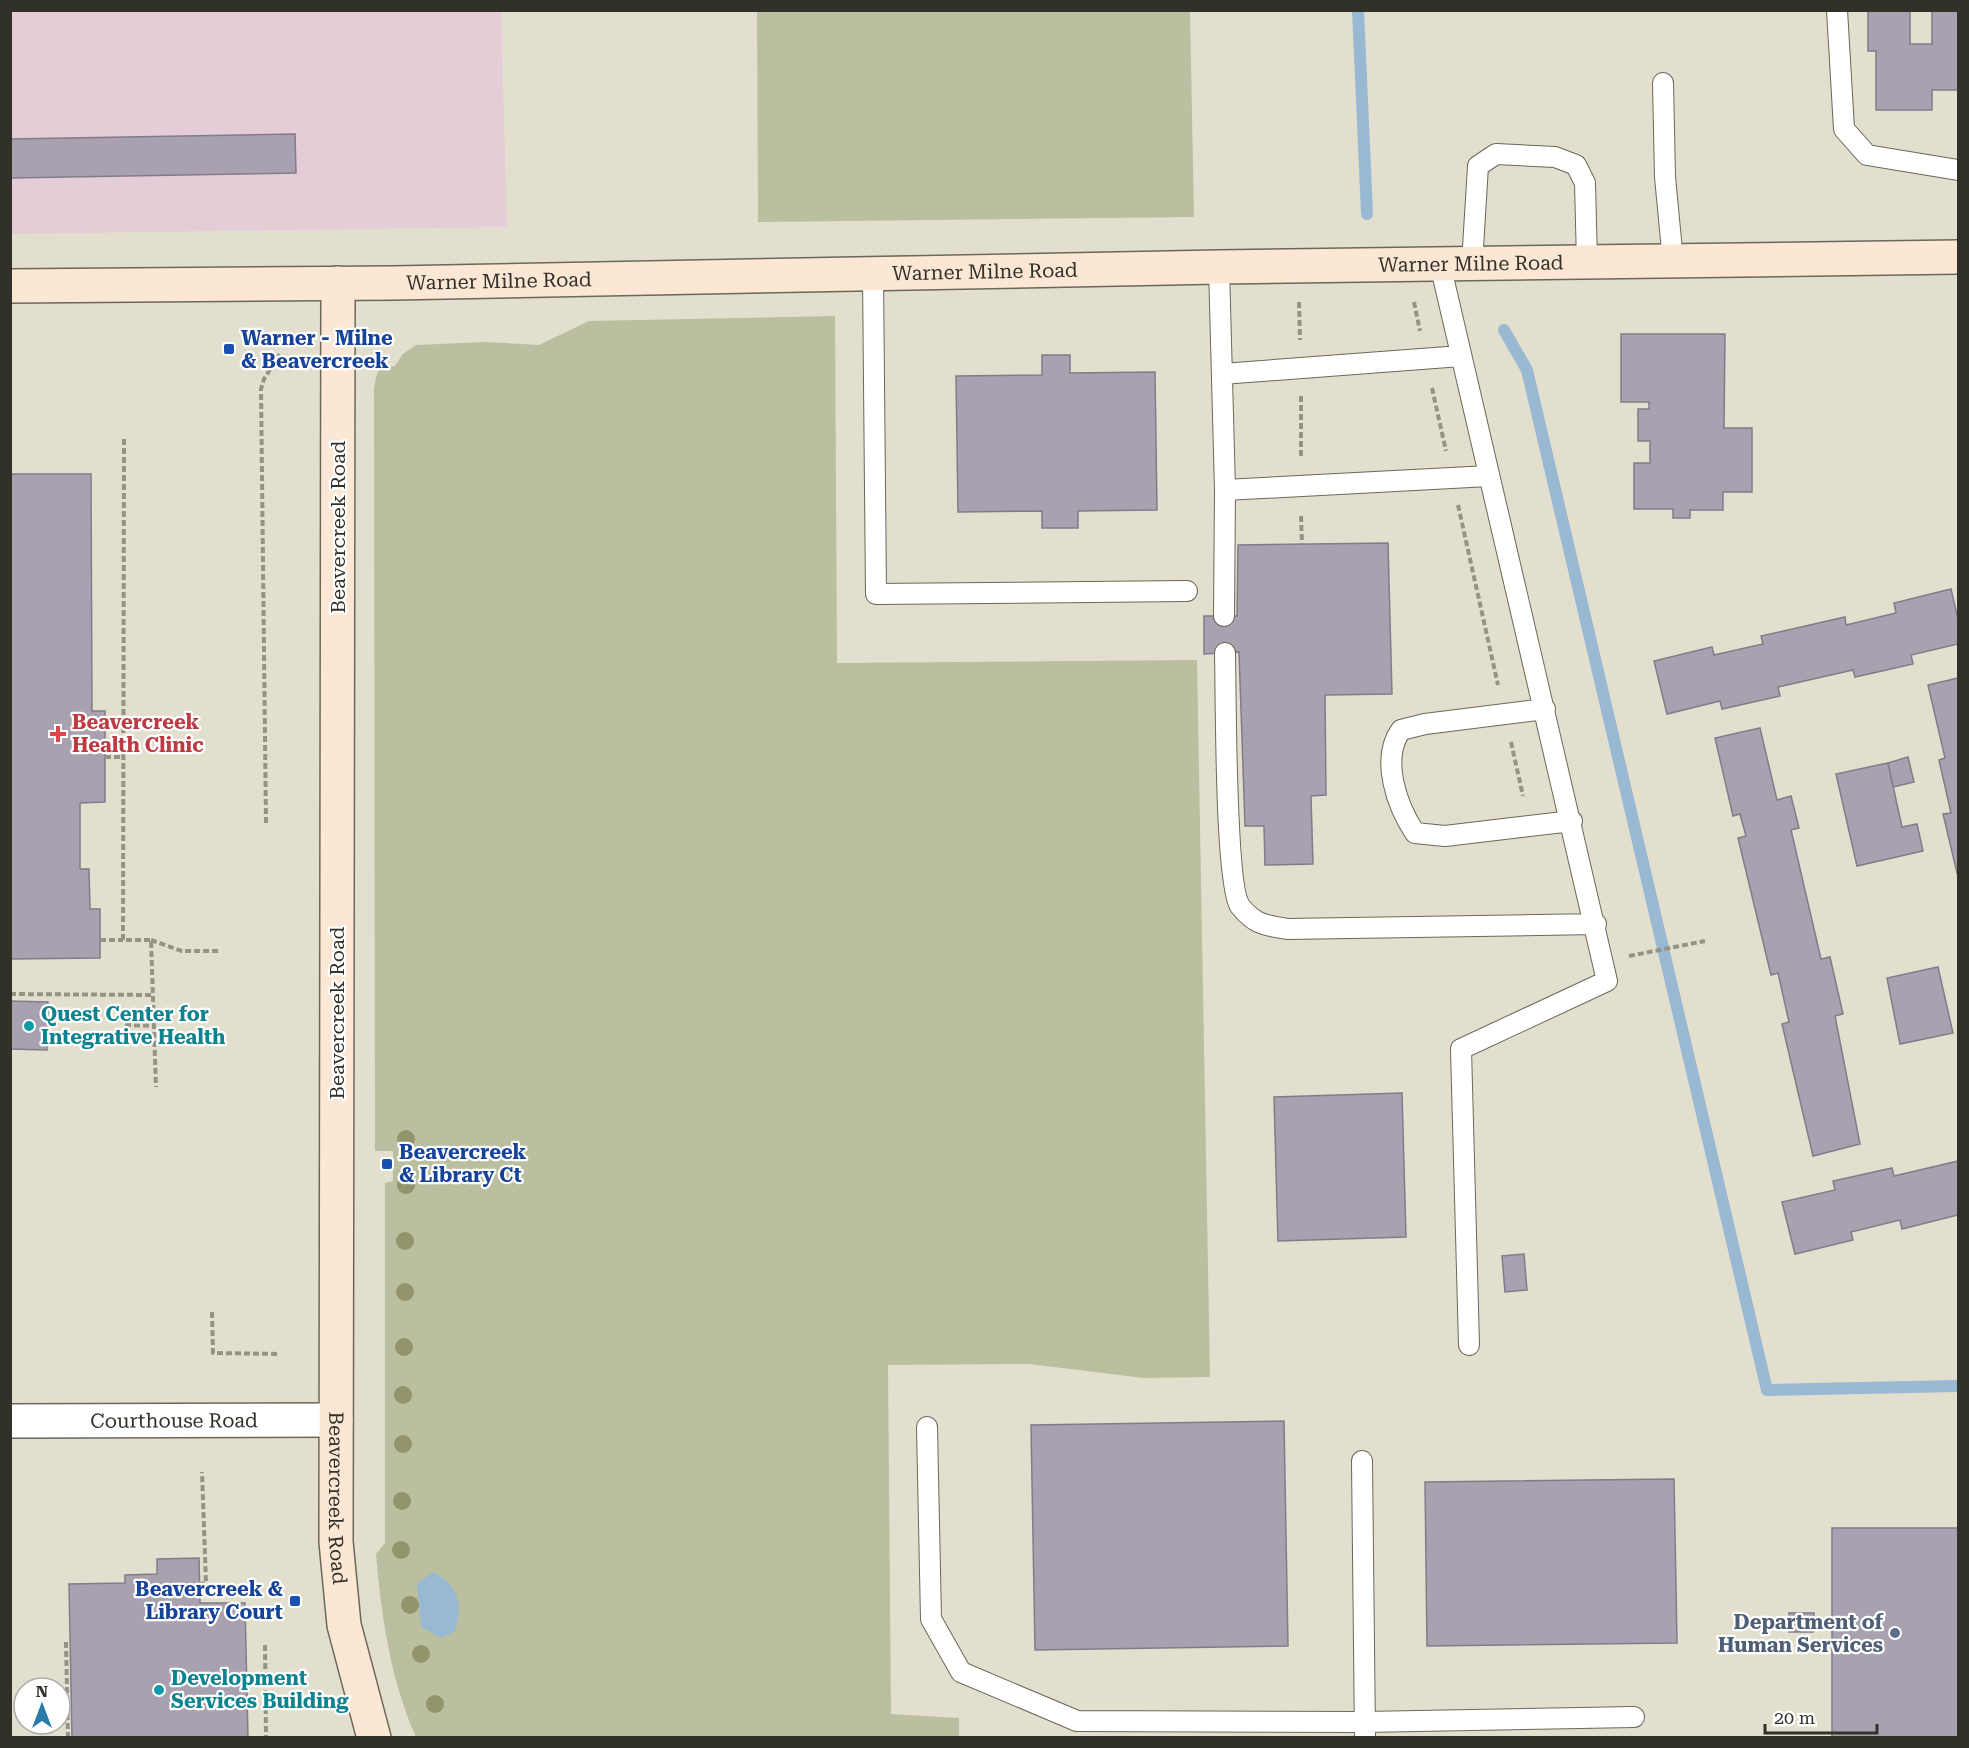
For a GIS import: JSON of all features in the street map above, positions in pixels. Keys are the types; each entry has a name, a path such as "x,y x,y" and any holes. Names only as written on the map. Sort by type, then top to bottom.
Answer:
{"main road":[{"name":"Warner Milne Road","path":"10,286 338,283 1219,267 1959,257"},
{"name":"Beavercreek Road","path":"338,283 336,1420 339,1583 355,1673 374,1737"}],"street":[{"name":"Courthouse Road","path":"10,1420 336,1420"}],"lane":[{"path":"1837,10 1844,129 1867,155 1959,170"},
{"path":"1663,83 1665,177 1674,261"},
{"path":"1472,264 1478,166 1496,154 1555,157 1576,165 1585,183 1587,262"},
{"path":"1440,264 1596,924 1607,981 1461,1049 1469,1345"},
{"path":"1219,267 1225,490 1224,616"},
{"path":"873,274 876,594 1187,591"},
{"path":"1222,374 1461,356"},
{"path":"1225,490 1489,476"},
{"path":"1225,653 1231,865 1239,904 1258,924 1287,929 1596,924"},
{"path":"1545,709 1401,730 1394,740 1392,757 1397,799 1401,812 1415,833 1445,836 1572,821"},
{"path":"927,1427 931,1619 961,1672 1077,1721 1364,1730 1634,1717"},
{"path":"1362,1461 1364,1730"}],"path":[{"path":"1299,302 1302,544"},
{"path":"1414,302 1530,826"},
{"path":"266,823 261,389 264,379 280,354"},
{"path":"123,940 124,439"},
{"path":"105,757 123,757"},
{"path":"100,940 151,940 183,951 219,951"},
{"path":"151,940 156,1087"},
{"path":"1651,952 1705,941"},
{"path":"10,994 152,995"},
{"path":"125,1034 125,1025 155,1026"},
{"path":"212,1312 213,1353 280,1354"},
{"path":"199,1584 206,1583 202,1472"},
{"path":"66,1642 68,1737"},
{"path":"265,1645 266,1737"}],"shaded area":[{"path":"10,11 501,11 507,227 11,234"}],"green space":[{"path":"757,11 1190,11 1194,217 758,222"},
{"path":"835,316 837,663 1197,660 1210,1377 1144,1378 1029,1364 888,1365 891,1714 959,1718 959,1737 416,1737 400,1694 388,1648 376,1554 385,1543 385,1183 393,1181 393,1151 375,1151 374,388 377,374 384,362 394,367 403,354 416,345 486,342 539,345 589,321"}],"water":[{"path":"433,1572 449,1583 457,1597 458,1604 459,1612 455,1631 442,1638 421,1627 417,1584"}],"building":[{"path":"1868,10 1910,10 1910,44 1932,44 1932,10 1958,10 1958,90 1932,90 1932,110 1876,110 1876,51 1868,51"},
{"path":"295,134 296,173 10,178 10,139"},
{"path":"1621,334 1725,334 1724,428 1752,428 1752,492 1723,492 1723,510 1690,510 1690,518 1673,518 1673,509 1634,509 1634,463 1650,463 1650,441 1638,441 1638,409 1649,409 1649,402 1621,402"},
{"path":"1042,355 1070,355 1070,373 1155,372 1157,510 1078,511 1078,528 1042,528 1042,511 958,512 956,376 1042,375"},
{"name":"Beavercreek Health Clinic","path":"10,474 91,474 92,711 105,711 105,802 80,803 80,869 89,869 90,909 100,909 100,958 10,959"},
{"path":"1388,543 1392,694 1325,695 1326,795 1311,796 1313,864 1265,865 1264,826 1245,826 1239,652 1204,654 1204,616 1237,616 1238,545"},
{"path":"1951,589 1958,619 1958,644 1911,655 1913,664 1855,677 1853,670 1778,687 1780,696 1722,709 1720,701 1667,714 1654,661 1712,647 1714,655 1763,644 1761,636 1845,617 1846,625 1896,613 1894,603"},
{"path":"1958,678 1957,873 1943,814 1951,813 1939,760 1945,758 1928,685"},
{"path":"1760,728 1777,800 1791,796 1799,828 1791,830 1821,959 1830,957 1843,1014 1835,1016 1860,1144 1813,1156 1782,1024 1789,1022 1778,973 1771,975 1738,838 1746,836 1740,814 1733,816 1715,738"},
{"path":"1908,757 1914,782 1893,787 1888,763"},
{"path":"1888,763 1902,827 1917,824 1923,851 1857,866 1836,774"},
{"path":"1938,967 1953,1033 1900,1044 1887,978"},
{"name":"Quest Center for Integrative Health","path":"10,1001 48,1002 47,1050 10,1049"},
{"path":"1402,1093 1406,1237 1278,1241 1274,1097"},
{"path":"1958,1161 1958,1215 1902,1229 1900,1220 1851,1232 1853,1240 1795,1254 1782,1202 1835,1190 1833,1181 1892,1168 1894,1176"},
{"path":"1524,1254 1527,1290 1505,1292 1502,1256"},
{"path":"1284,1421 1288,1646 1035,1650 1031,1425"},
{"path":"1674,1479 1677,1643 1427,1646 1425,1482"},
{"name":"Department of Human Services","path":"1832,1528 1958,1528 1958,1738 1832,1738"},
{"name":"Development Services Building","path":"199,1558 200,1603 245,1603 248,1738 72,1738 69,1584 125,1583 125,1575 157,1574 157,1559"},
{"path":"1789,1613 1814,1613 1813,1632 1789,1632"}],"waterway":[{"path":"1358,10 1367,214"},
{"path":"1504,330 1527,370 1767,1390 1958,1386"}],"place":[{"name":"Warner - Milne & Beavercreek","path":"229,349"},
{"name":"Beavercreek Health Clinic","path":"58,734"},
{"name":"Quest Center for Integrative Health","path":"29,1026"},
{"name":"Beavercreek & Library Ct","path":"387,1164"},
{"name":"Beavercreek & Library Court","path":"295,1601"},
{"name":"Department of Human Services","path":"1895,1633"},
{"name":"Development Services Building","path":"159,1690"}]}
